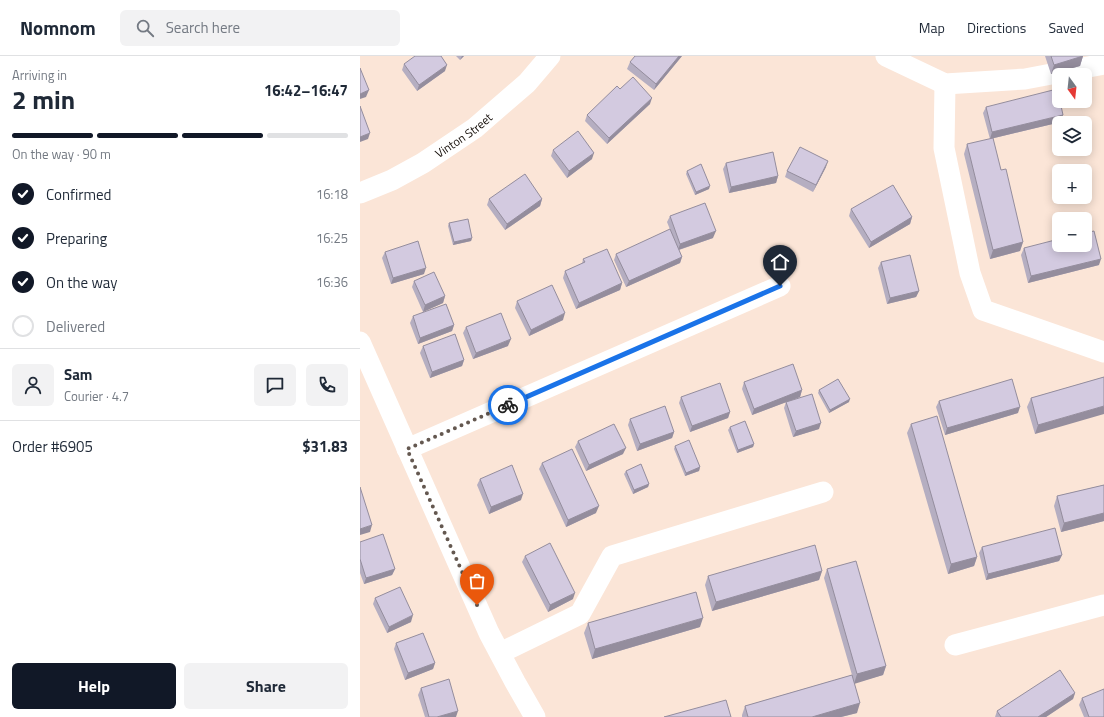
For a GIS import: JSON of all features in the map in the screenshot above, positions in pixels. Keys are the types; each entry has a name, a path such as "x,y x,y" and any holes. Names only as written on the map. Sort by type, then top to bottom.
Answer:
{"street":[{"name":"Vinton Street","path":"360,193 392,180 423,163 475,128 526,83 550,56"},
{"path":"886,56 945,84 1025,79 1104,64"},
{"path":"945,84 944,148 970,273 983,310 1104,352"},
{"path":"407,449 780,286"},
{"path":"360,342 489,633 535,717"},
{"path":"500,653 580,614 612,556 822,492"},
{"path":"955,645 1104,605"}],"building":[{"path":"415,56 441,56 447,65 419,85 404,64"},
{"path":"635,56 679,56 656,84 630,62"},
{"path":"1051,56 1083,56 1054,65"},
{"path":"360,68 369,90 360,94"},
{"path":"633,77 652,98 609,138 587,115 617,86 620,89"},
{"path":"1052,90 1052,108 1062,108 1063,115 1052,116 1052,118 992,132 986,107"},
{"path":"360,106 370,133 360,137"},
{"path":"578,131 594,153 569,171 553,150"},
{"path":"993,138 1001,170 1006,169 1023,242 993,250 967,144"},
{"path":"800,147 828,161 816,185 787,171"},
{"path":"773,152 778,176 731,187 726,163"},
{"path":"701,164 710,186 696,192 687,171"},
{"path":"525,174 542,199 507,224 489,199"},
{"path":"893,185 912,217 871,242 851,209"},
{"path":"705,203 716,231 680,244 670,216"},
{"path":"468,219 472,238 454,242 449,223"},
{"path":"670,229 682,257 629,281 616,254"},
{"path":"1092,231 1094,231 1101,259 1031,276 1024,248 1052,241 1052,252 1092,252"},
{"path":"418,241 426,268 393,278 385,252"},
{"path":"607,249 622,283 579,303 565,271 585,262 583,259"},
{"path":"910,255 919,291 890,298 881,262"},
{"path":"434,272 445,296 425,305 414,281"},
{"path":"552,285 565,313 531,330 517,301"},
{"path":"446,304 454,325 420,338 413,316"},
{"path":"501,313 511,339 476,353 466,327"},
{"path":"455,334 464,360 432,372 423,346"},
{"path":"793,364 802,390 754,409 744,382"},
{"path":"1104,377 1104,406 1038,425 1031,398"},
{"path":"838,379 850,399 830,410 819,390"},
{"path":"1012,379 1020,407 947,428 939,401"},
{"path":"720,383 730,412 692,426 681,397"},
{"path":"812,394 821,423 796,431 786,402"},
{"path":"665,406 674,432 640,444 630,419"},
{"path":"937,416 977,557 951,564 911,424"},
{"path":"745,421 754,444 738,450 730,427"},
{"path":"614,424 626,448 589,465 578,441"},
{"path":"689,440 700,467 686,473 675,446"},
{"path":"572,449 599,506 568,520 542,463"},
{"path":"641,464 649,484 634,490 626,471"},
{"path":"512,465 523,494 491,507 480,479"},
{"path":"1104,485 1104,513 1064,523 1057,496"},
{"path":"360,487 372,525 360,529"},
{"path":"1055,528 1062,555 988,574 982,547"},
{"path":"383,534 395,569 366,578 360,559 360,542"},
{"path":"550,543 575,593 550,605 525,556"},
{"path":"815,545 822,571 716,602 708,576"},
{"path":"856,561 886,666 857,674 827,569"},
{"path":"400,587 413,615 389,627 375,598"},
{"path":"696,592 703,618 595,649 588,623"},
{"path":"423,633 435,663 408,673 396,643"},
{"path":"1060,670 1075,693 1038,717 1001,717 997,711"},
{"path":"852,675 860,703 812,717 748,717 745,706"},
{"path":"449,679 458,711 437,717 429,717 421,688"},
{"path":"1104,689 1104,717 1089,717 1082,698"},
{"path":"726,700 731,717 664,717"}],"way so far":[{"path":"477,605 407,449 508,405"}],"route":[{"path":"508,405 780,286"}]}
